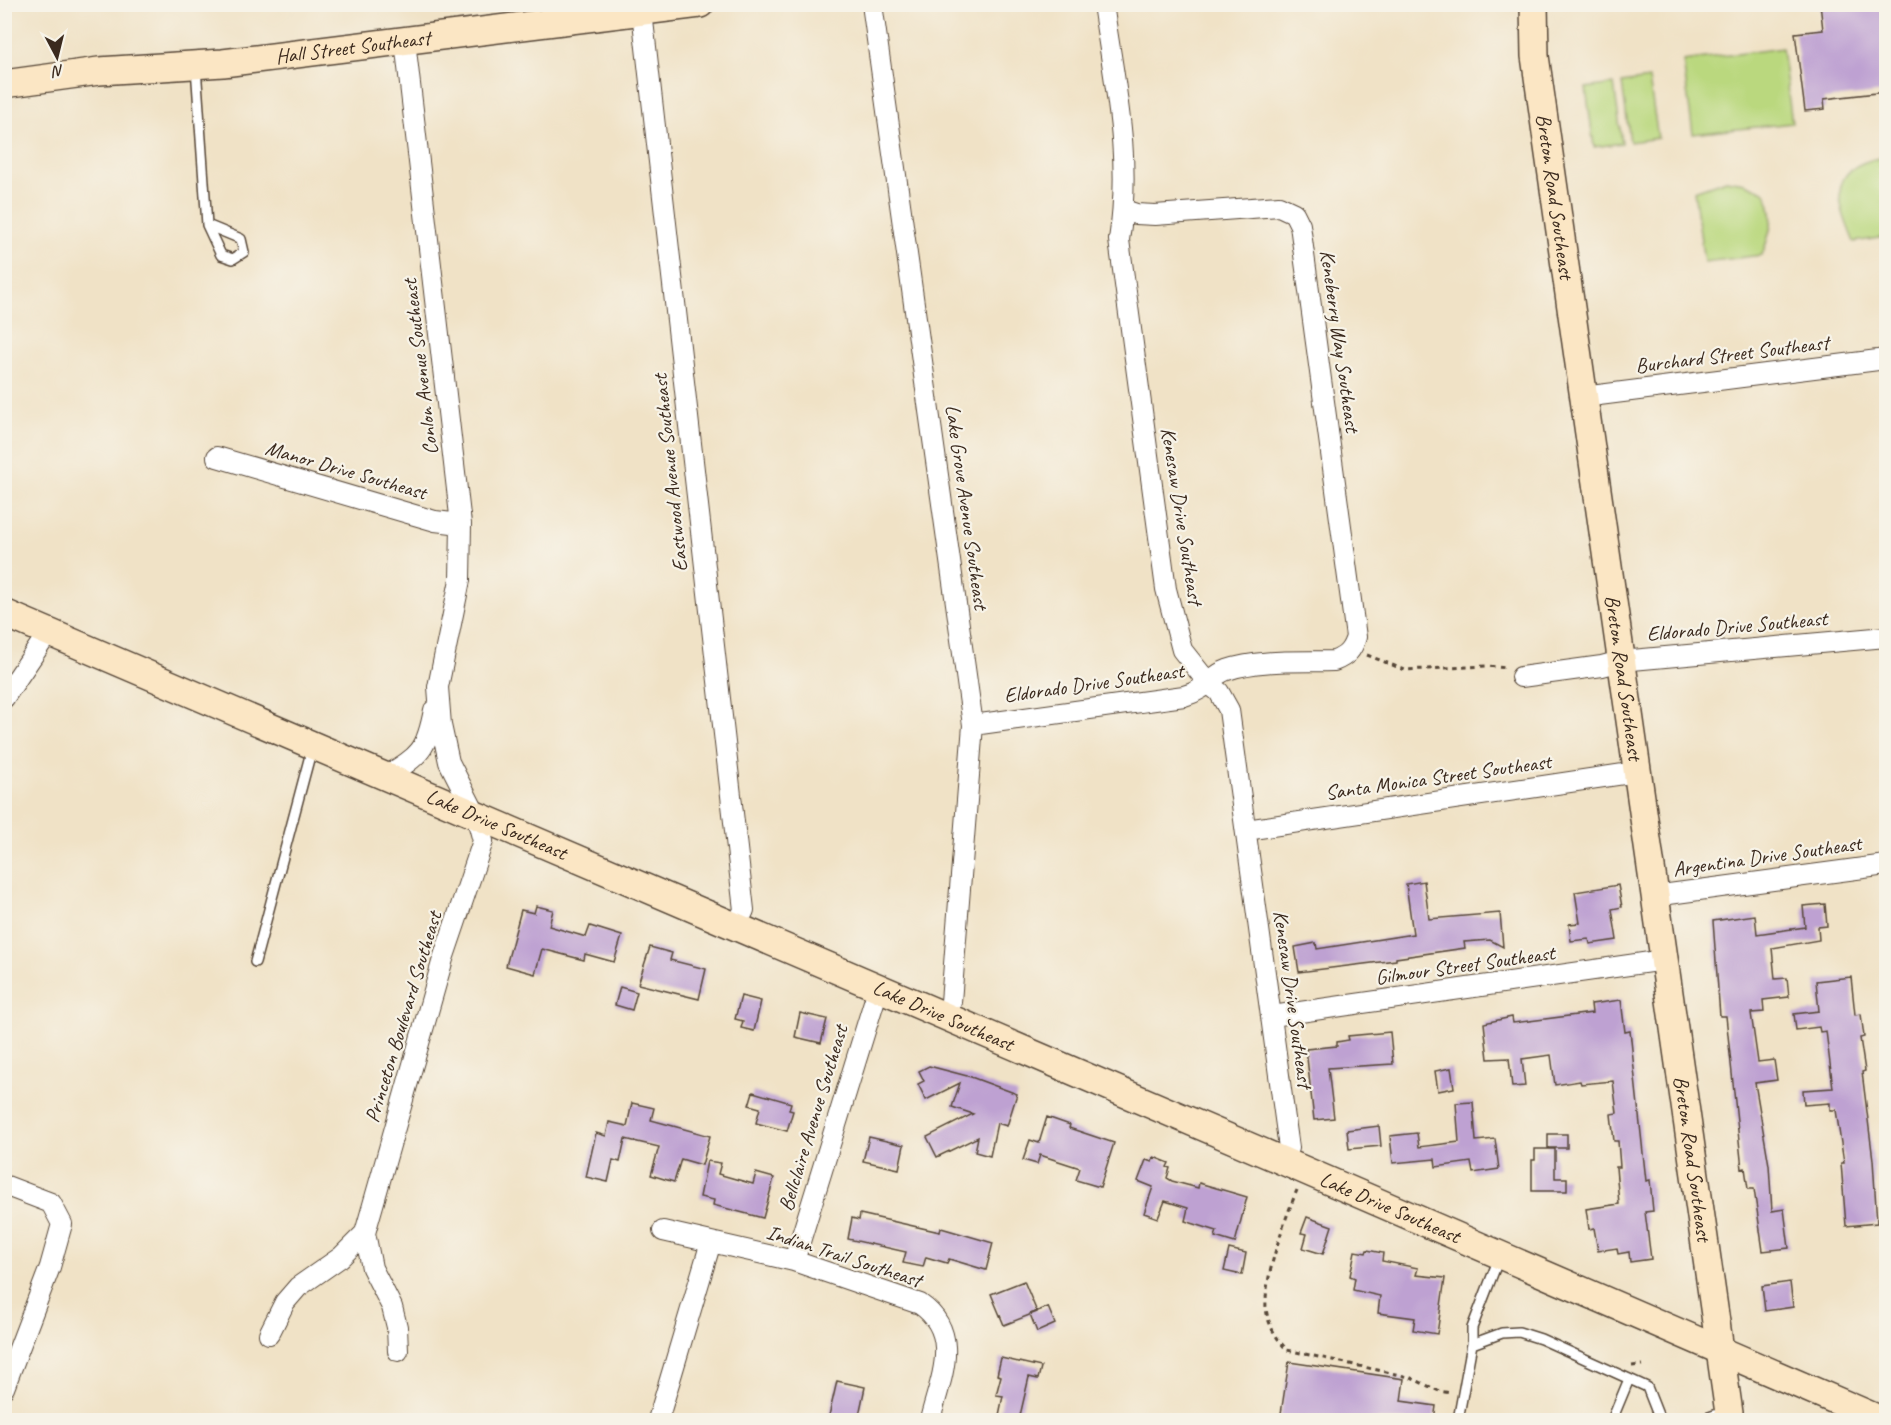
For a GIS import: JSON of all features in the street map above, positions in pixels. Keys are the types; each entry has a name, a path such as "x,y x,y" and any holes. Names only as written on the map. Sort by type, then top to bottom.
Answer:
{"main road":[{"name":"Hall Street Southeast","path":"4,84 99,71 196,65 405,41 700,4"},
{"name":"Breton Road Southeast","path":"1534,4 1535,56 1654,896 1701,1205 1718,1351 1729,1415"},
{"name":"Lake Drive Southeast","path":"4,613 1881,1420"}],"street":[{"name":"Lake Grove Avenue Southeast","path":"872,4 974,725 951,1002 945,1016"},
{"name":"Kenesaw Drive Southeast","path":"1103,4 1124,148 1124,210 1119,240 1166,589 1182,650 1209,684 1219,692 1229,710 1289,1148 1283,1161"},
{"name":"Eastwood Avenue Southeast","path":"642,12 744,909 736,927"},
{"name":"Conlon Avenue Southeast","path":"385,777 412,758 428,742 460,580 462,524 405,41"},
{"name":"Keneberry Way Southeast","path":"1124,210 1136,214 1155,215 1278,206 1294,213 1300,225 1354,616 1356,637 1352,648"},
{"name":"Burchard Street Southeast","path":"1583,397 1887,358"},
{"name":"Manor Drive Southeast","path":"217,457 435,521 462,524"},
{"path":"4,698 48,633"},
{"name":"Eldorado Drive Southeast","path":"1521,677 1602,666 1621,661 1887,637"},
{"name":"Eldorado Drive Southeast","path":"974,725 1184,696 1198,692 1224,671 1234,668 1334,661 1345,656 1352,648"},
{"name":"Conlon Avenue Southeast","path":"438,687 441,725 449,762 476,815"},
{"name":"Santa Monica Street Southeast","path":"1246,830 1637,772"},
{"name":"Princeton Boulevard Southeast","path":"269,1334 285,1302 298,1287 341,1257 364,1233 443,959 483,841 476,815"},
{"name":"Argentina Drive Southeast","path":"1654,896 1886,871"},
{"name":"Gilmour Street Southeast","path":"1272,1016 1664,960"},
{"name":"Bellclaire Avenue Southeast","path":"794,1261 878,989"},
{"path":"4,1185 51,1203 62,1224 50,1267 4,1388"},
{"name":"Indian Trail Southeast","path":"663,1231 794,1261 920,1304 934,1313 944,1331 946,1357 930,1420"},
{"name":"Princeton Boulevard Southeast","path":"364,1233 372,1268 392,1306 397,1326 398,1351"},
{"path":"658,1420 711,1242"}],"lane":[{"path":"196,65 207,225"},
{"path":"255,962 312,746"},
{"path":"1458,1420 1472,1344 1472,1328 1500,1256"},
{"path":"1472,1344 1502,1333 1519,1332 1541,1339 1647,1387 1660,1420"},
{"path":"1612,1420 1629,1379"},
{"path":"1701,1420 1729,1415"}],"path":[{"path":"1352,648 1405,670 1503,666 1521,677"},
{"path":"1298,1188 1279,1240 1267,1296 1269,1321 1279,1341 1287,1350 1409,1377 1439,1391 1452,1393"}],"green space":[{"path":"1782,48 1792,123 1693,134 1683,61"},
{"path":"1649,79 1658,138 1630,142 1622,83"},
{"path":"1614,84 1622,143 1594,147 1586,88"},
{"path":"1886,158 1886,237 1854,242 1841,202 1840,190 1843,179 1850,170 1862,163"},
{"path":"1726,180 1745,183 1764,191 1771,215 1768,238 1762,255 1704,262 1694,191"}],"building":[{"path":"1820,4 1887,4 1885,92 1824,99 1825,109 1805,111 1795,33 1823,30"},
{"path":"1424,881 1429,919 1500,913 1503,947 1490,940 1464,942 1465,948 1396,958 1396,960 1299,972 1295,947 1316,943 1317,949 1413,934 1406,884"},
{"path":"1618,885 1622,907 1612,909 1617,940 1590,944 1589,939 1571,941 1569,924 1580,923 1575,892"},
{"path":"1825,904 1827,926 1818,927 1819,940 1772,948 1775,979 1787,978 1789,997 1763,1000 1764,1012 1751,1013 1758,1062 1774,1060 1777,1080 1755,1083 1769,1165 1772,1211 1784,1209 1789,1248 1763,1251 1754,1189 1748,1189 1745,1168 1742,1169 1726,1016 1720,1016 1713,921 1755,915 1757,934 1805,927 1803,906"},
{"path":"536,906 553,910 549,926 586,937 590,926 622,936 614,962 585,954 584,960 542,949 535,974 506,966 521,910 534,913"},
{"path":"650,947 672,953 670,960 706,969 699,999 638,984"},
{"path":"1851,977 1855,1015 1861,1014 1864,1037 1860,1038 1865,1071 1862,1072 1873,1160 1877,1223 1846,1226 1841,1163 1844,1163 1836,1110 1830,1110 1830,1103 1804,1105 1803,1090 1833,1088 1826,1031 1820,1032 1819,1027 1796,1030 1794,1014 1819,1011 1816,981"},
{"path":"620,987 637,992 632,1010 615,1005"},
{"path":"741,996 761,1001 754,1031 741,1028 743,1021 735,1019"},
{"path":"1621,1000 1625,1032 1630,1031 1646,1181 1650,1180 1653,1211 1645,1212 1651,1259 1630,1262 1629,1252 1618,1254 1617,1248 1598,1251 1594,1228 1589,1229 1586,1209 1619,1204 1616,1167 1620,1167 1618,1141 1614,1141 1611,1114 1617,1113 1613,1081 1581,1084 1580,1081 1555,1085 1551,1055 1522,1059 1525,1086 1512,1087 1509,1058 1488,1059 1484,1023 1512,1017 1513,1023 1592,1013 1591,1004"},
{"path":"800,1013 827,1019 821,1043 795,1037"},
{"path":"1390,1032 1393,1064 1328,1068 1334,1118 1314,1120 1306,1049 1337,1046 1337,1042 1349,1040 1348,1036"},
{"path":"929,1066 971,1077 1017,1094 1007,1126 997,1123 990,1156 975,1152 978,1137 937,1157 927,1137 973,1114 952,1107 960,1083 926,1100 918,1084 924,1081 919,1071"},
{"path":"1451,1068 1454,1088 1438,1091 1435,1071"},
{"path":"753,1092 791,1103 789,1110 793,1111 787,1131 756,1123 760,1108 749,1105"},
{"path":"1473,1102 1476,1141 1495,1139 1499,1169 1473,1173 1471,1162 1436,1167 1435,1159 1393,1163 1390,1136 1417,1133 1419,1147 1459,1142 1456,1103"},
{"path":"632,1103 654,1108 651,1120 710,1136 702,1165 681,1159 674,1182 651,1175 659,1147 625,1139 620,1162 613,1160 608,1182 586,1177 596,1133 606,1136 609,1122 627,1126"},
{"path":"1047,1117 1070,1125 1069,1128 1114,1143 1100,1187 1076,1180 1080,1168 1040,1155 1037,1164 1023,1160 1030,1140 1039,1143"},
{"path":"1379,1126 1381,1146 1349,1149 1347,1130"},
{"path":"1548,1134 1567,1134 1567,1148 1548,1148"},
{"path":"869,1137 904,1145 899,1169 863,1161"},
{"path":"1535,1149 1555,1149 1555,1178 1567,1178 1567,1191 1532,1191 1532,1160 1535,1160"},
{"path":"1154,1157 1169,1163 1167,1178 1172,1181 1198,1188 1199,1183 1247,1197 1235,1243 1215,1237 1217,1231 1185,1221 1188,1208 1165,1201 1158,1218 1144,1213 1153,1187 1138,1181 1146,1160 1152,1162"},
{"path":"707,1161 721,1163 718,1174 753,1184 756,1173 774,1178 763,1218 713,1205 714,1200 700,1197"},
{"path":"860,1214 940,1232 941,1228 993,1243 986,1270 949,1259 947,1263 926,1257 923,1267 903,1263 906,1252 848,1239 852,1218 859,1220"},
{"path":"1307,1217 1332,1226 1323,1254 1303,1248 1307,1234 1301,1233"},
{"path":"1229,1249 1246,1253 1242,1275 1224,1271"},
{"path":"1367,1250 1383,1253 1382,1261 1418,1268 1416,1275 1445,1278 1437,1334 1413,1330 1415,1318 1378,1313 1380,1296 1353,1290 1355,1278 1350,1276 1355,1251 1366,1253"},
{"path":"1024,1281 1037,1312 1004,1325 991,1294"},
{"path":"1790,1282 1793,1307 1765,1311 1762,1286"},
{"path":"1048,1307 1055,1324 1037,1332 1030,1314"},
{"path":"1001,1358 1041,1367 1038,1379 1029,1377 1019,1420 998,1420 1003,1396 996,1395 1001,1376 997,1375"},
{"path":"1289,1362 1404,1379 1401,1401 1436,1406 1434,1420 1280,1420"},
{"path":"837,1381 865,1387 858,1420 828,1420"}]}
